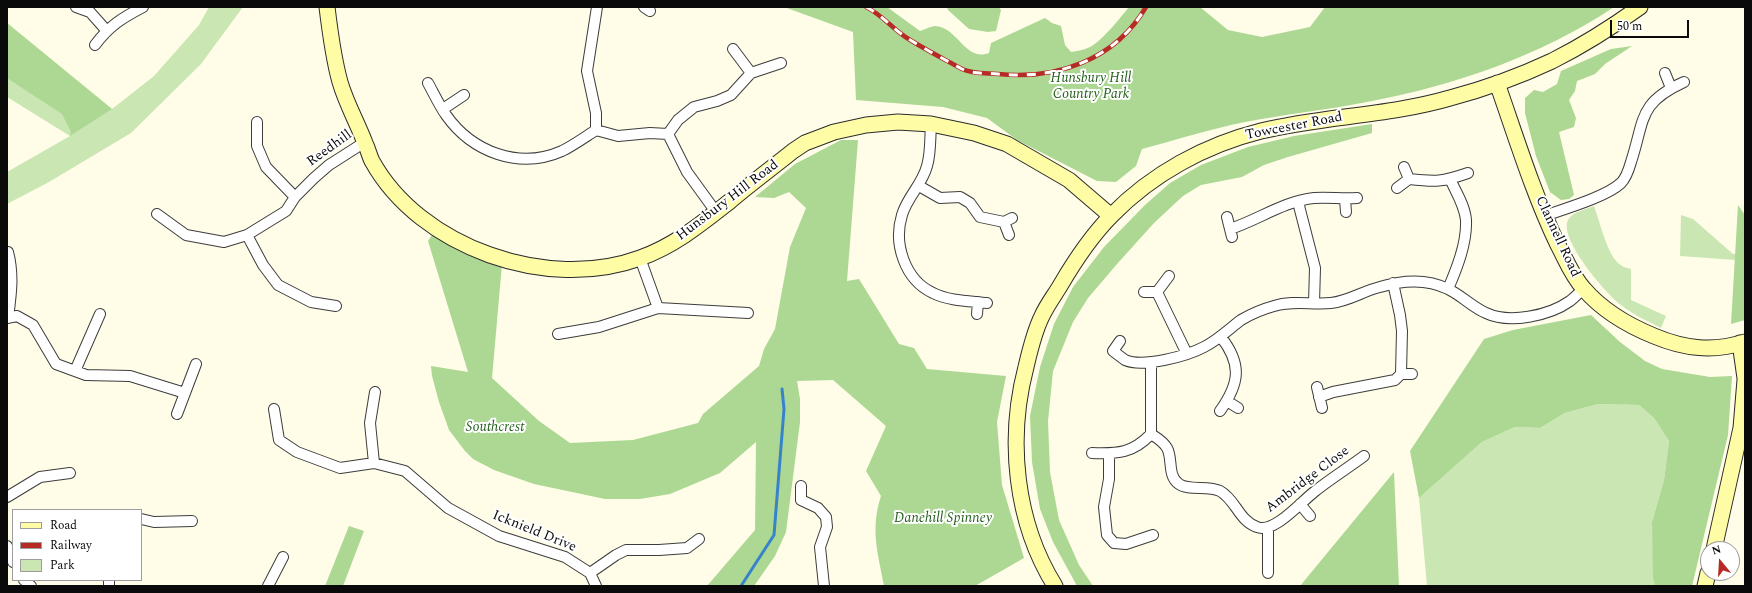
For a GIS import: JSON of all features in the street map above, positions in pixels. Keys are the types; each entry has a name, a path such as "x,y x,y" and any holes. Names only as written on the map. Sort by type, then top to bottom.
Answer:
{"street":[{"path":"76,7 90,12 106,30"},
{"path":"95,45 106,30 127,15 143,7"},
{"name":"Hunsbury Hill Road","path":"327,7 340,82 351,114 372,160 386,182 406,203 450,238 473,248 516,263 549,269 578,270 608,267 640,258 668,246 692,231 793,151 805,144 834,132 866,125 898,122 931,124 974,133 1006,144 1069,180 1111,216"},
{"path":"596,130 596,113 587,71 597,7"},
{"name":"Towcester Road","path":"1055,586 1032,536 1021,497 1016,456 1016,420 1020,392 1032,345 1042,316 1073,264 1111,216 1144,187 1182,161 1225,143 1259,131 1315,120 1408,108 1449,98 1496,83 1552,61 1610,28 1640,7"},
{"path":"733,49 751,73"},
{"path":"668,134 678,120 694,107 717,101 731,95 751,73 781,63"},
{"path":"1665,73 1671,88"},
{"path":"1544,216 1599,196 1621,183 1628,172 1643,118 1651,103 1666,90 1684,82"},
{"path":"428,83 446,115 469,139 483,149 503,156 541,157 561,151 596,130 618,136 650,133 668,134"},
{"name":"Clannell Road","path":"1496,83 1544,216 1572,273 1583,289 1602,307 1631,327 1665,341 1698,349 1721,348 1743,343"},
{"path":"443,109 464,95"},
{"path":"258,122 257,146 266,167 296,197"},
{"path":"931,124 927,166 920,186 909,199 902,214 898,233 901,253 908,270 922,287 934,294 983,302 977,314"},
{"path":"668,134 687,172 716,212"},
{"name":"Reedhill","path":"157,214 186,235 224,242 247,235 286,211 296,197 328,165 365,142"},
{"path":"1404,167 1409,179"},
{"path":"1397,188 1409,179 1436,182 1468,173"},
{"path":"1448,289 1458,263 1464,237 1466,219 1450,179"},
{"path":"920,186 940,198 960,197 970,203 980,217 1008,220 1009,235"},
{"path":"1227,217 1231,232 1273,210 1298,202 1314,198 1357,198"},
{"path":"1345,199 1346,212"},
{"path":"1298,202 1315,268 1314,303"},
{"path":"247,235 263,266 278,285 311,302 336,306"},
{"path":"8,252 12,267 12,286 8,318 17,316 34,325 56,364 86,375 130,376 185,393"},
{"path":"640,258 658,308"},
{"path":"1157,292 1169,276"},
{"path":"1120,341 1110,355 1140,363 1151,362 1187,354 1205,347 1242,320 1259,311 1276,305 1296,302 1332,303 1348,300 1394,282 1411,280 1433,283 1448,289 1486,313 1504,319 1524,318 1548,312 1569,302 1583,289"},
{"path":"1319,397 1333,392 1395,380 1401,374 1402,331 1394,282"},
{"path":"1144,292 1157,292"},
{"path":"1157,292 1187,354"},
{"path":"558,334 599,327 658,308 748,313"},
{"path":"75,371 100,314"},
{"path":"1220,337 1231,349 1236,364 1235,381 1227,401 1220,411"},
{"path":"1716,541 1741,428 1745,379 1743,343"},
{"path":"1092,453 1109,454 1128,451 1141,445 1151,434 1151,362"},
{"path":"177,414 196,364"},
{"path":"1401,374 1412,374"},
{"path":"1317,387 1322,408"},
{"path":"374,462 370,423 375,392"},
{"path":"1227,401 1238,408"},
{"name":"Icknield Drive","path":"274,409 279,440 297,452 340,468 374,462 405,471 448,508 499,536 565,557 590,573"},
{"name":"Ambridge Close","path":"1151,434 1163,442 1168,449 1170,466 1174,480 1180,486 1219,491 1231,499 1241,515 1249,523 1258,528 1268,527 1279,522 1316,491 1364,456"},
{"path":"1109,454 1109,479 1104,507 1107,536 1114,543 1126,544 1153,535"},
{"path":"7,497 40,477 70,473"},
{"path":"801,486 801,500 818,508 826,517 827,527 820,547 824,586"},
{"path":"1300,504 1310,516"},
{"path":"142,519 154,522 192,521"},
{"path":"1268,527 1268,573"},
{"path":"596,586 590,573 626,550 687,548 699,539"},
{"path":"7,546 12,559"},
{"path":"268,586 283,556"}],"green space":[{"path":"209,7 243,7 201,64 131,133 49,182 7,204 7,172 70,136 7,97 7,23 112,109 154,76 199,25"},
{"name":"Hunsbury Hill Country Park","path":"784,7 887,7 920,31 933,26 943,28 950,32 967,49 974,53 981,54 989,53 991,43 1045,18 1052,23 1061,26 1065,45 1071,52 1085,49 1100,40 1129,7 1200,7 1228,30 1262,37 1310,27 1325,7 1614,7 1557,40 1495,67 1464,78 1367,102 1260,119 1232,125 1142,149 1136,166 1116,182 1097,181 1017,140 987,118 943,107 856,100 853,32"},
{"path":"947,7 999,7 1001,10 996,31 988,32 969,29 948,10"},
{"path":"7,23 112,109 70,136 71,132 62,114 7,78"},
{"path":"1632,46 1605,64 1595,74 1577,81 1575,91 1569,100 1576,118 1574,127 1559,132 1574,195 1569,199 1561,200 1550,192 1536,156 1525,113 1525,98 1534,90 1543,92 1557,84 1561,71 1611,49"},
{"path":"1372,124 1372,133 1264,165 1242,177 1201,185 1183,196 1154,223 1088,298 1073,322 1053,371 1048,421 1050,472 1059,520 1079,565 1093,586 1077,586 1053,542 1040,509 1032,462 1030,416 1040,367 1054,324 1073,287 1104,247 1145,205 1170,183 1201,165 1248,147 1294,136"},
{"name":"Danehill Spinney","path":"841,140 858,140 847,281 859,279 899,344 914,348 927,369 1006,376 997,422 1002,485 1024,558 975,586 884,586 876,541 876,520 881,496 866,471 886,426 833,380 797,381 800,399 800,422 786,532 775,556 754,586 707,586 755,530 756,442 720,473 670,494 640,499 605,499 534,484 494,470 473,459 465,451 449,430 432,376 431,366 468,372 428,241 432,235 483,260 502,264 492,378 539,421 570,443 633,440 698,423 703,414 759,366 764,349 775,329 790,247 806,208 789,192 774,198 755,197 795,164"},
{"path":"1738,205 1745,215 1745,320 1731,324"},
{"path":"1594,206 1606,243 1613,257 1620,265 1631,269 1631,300 1666,316 1661,328 1630,312 1614,299 1595,278 1576,252 1567,228 1568,220 1576,213"},
{"path":"1681,215 1693,219 1733,254 1736,254 1736,260 1680,256"},
{"path":"1591,315 1620,342 1645,361 1662,369 1710,377 1732,376 1728,435 1703,541 1700,541 1700,552 1692,586 1655,586 1653,577 1652,522 1664,480 1669,441 1654,418 1639,405 1598,404 1565,413 1540,428 1515,427 1482,442 1419,498 1410,451 1484,339 1513,330"},
{"path":"1598,404 1639,405 1654,418 1669,441 1664,480 1652,522 1655,586 1427,586 1419,498 1482,442 1515,427 1540,428 1565,413"},
{"path":"1394,472 1399,586 1300,586"},
{"path":"349,526 364,531 343,586 325,586"}],"waterway":[{"path":"741,586 774,535 784,409 782,389"}],"railway":[{"path":"866,7 907,38 966,71 975,73 1020,75 1042,74 1063,69 1082,63 1101,53 1118,41 1133,25 1146,7"}],"park label":[{"name":"Southcrest","path":"495,428"}]}
